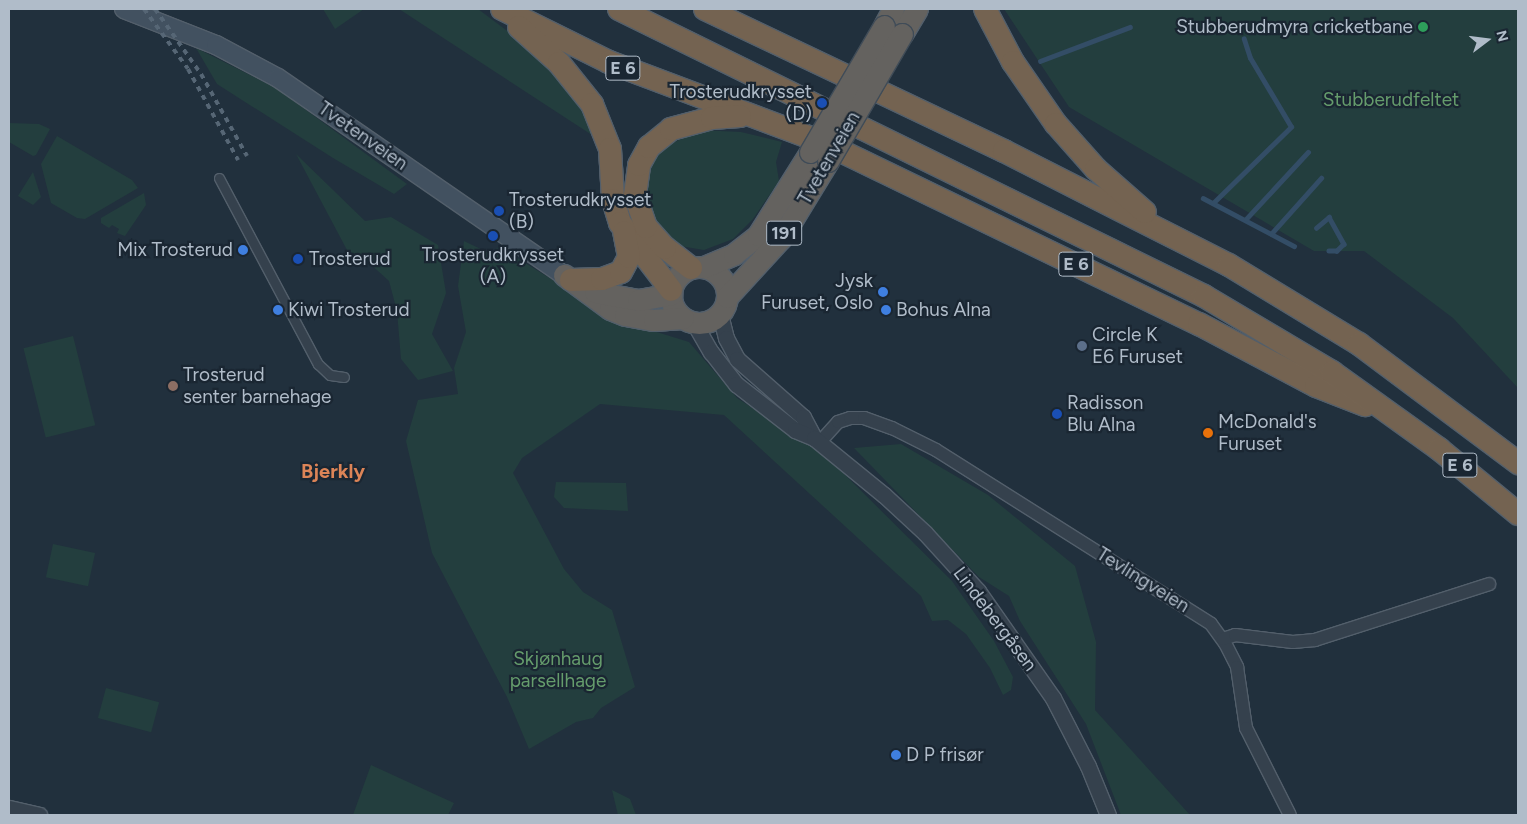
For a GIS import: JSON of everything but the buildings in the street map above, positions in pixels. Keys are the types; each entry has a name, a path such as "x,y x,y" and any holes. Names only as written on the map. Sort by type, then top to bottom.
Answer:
{"highway":[{"name":"E 6","path":"501,9 609,62 749,116 790,127 1224,336 1316,386 1399,419"},
{"name":"E 6","path":"501,9 578,84 604,127 632,229"},
{"name":"E 6","path":"619,9 1204,296 1296,349 1399,419 1518,514"},
{"name":"E 6","path":"705,9 1175,237 1344,334 1466,421 1518,463"},
{"name":"Tvetenveien","path":"574,281 610,309 625,315 654,320 709,322 781,238 819,156 893,23 917,9"},
{"path":"984,9 1035,96 1087,159 1175,237"},
{"name":"E 6","path":"574,281 602,279 616,274 626,264 632,229 634,184 639,164 649,147 663,134 696,120 749,116"},
{"name":"Tvetenveien","path":"574,281 638,300 671,292 678,276 734,254 758,235 819,156"},
{"path":"632,229 698,268 721,278 724,305"},
{"path":"632,229 671,292 672,303 688,321"}],"main road":[{"name":"Tvetenveien","path":"124,9 216,45 278,78 574,281"}],"street":[{"path":"219,178 318,364 330,375 344,377"},
{"name":"Lindebergåsen","path":"724,305 726,338 737,359 803,418 817,440"},
{"name":"Lindebergåsen","path":"688,321 736,384 795,430 817,440 906,516 961,572 997,615 1052,698 1088,766 1108,815"},
{"name":"Tevlingveien","path":"817,440 838,422 857,417 919,441 1197,613 1223,639 1237,668 1246,728 1290,815"},
{"path":"1223,639 1235,635 1293,642 1316,640 1489,584"},
{"path":"9,808 39,815"}],"green space":[{"path":"323,9 364,9 335,29"},
{"path":"399,9 478,9 543,58 594,127 595,137"},
{"name":"Stubberudfeltet","path":"1004,9 1518,9 1518,388 1453,318 1364,251 1314,251 1069,107"},
{"path":"196,48 276,88 407,184 394,194 333,158 217,84"},
{"path":"9,123 39,124 50,129 36,155 33,156 9,142"},
{"path":"699,130 741,132 782,142 776,162 779,181 753,219 733,239 704,250 680,246 660,229 643,191 648,166 665,147"},
{"path":"57,136 132,180 138,188 85,219 77,218 51,203 41,164"},
{"path":"296,154 365,221 391,217 438,245 446,293 432,334 453,371 418,380 401,359 397,311 389,281 367,261 347,250"},
{"path":"33,172 41,197 33,205 18,196"},
{"path":"144,193 146,205 125,236 117,233 119,229 112,225 109,228 101,223 101,218"},
{"name":"Skjønhaug parsellhage","path":"464,241 489,253 499,247 618,320 689,342 737,398 825,455 952,581 994,641 1013,677 1011,690 1003,695 990,668 966,634 948,620 932,621 921,596 724,415 600,404 522,458 513,473 564,569 583,592 612,610 635,687 601,708 593,718 576,722 529,749 507,697 432,553 406,441 418,400 458,394 454,368 466,332 458,286"},
{"path":"73,336 95,425 46,438 24,348"},
{"path":"901,444 988,495 1075,566 1096,642 1095,710 1190,815 1121,815 1086,724 1020,621 1009,596 979,577 854,448"},
{"path":"556,482 626,483 628,511 564,508 554,497"},
{"path":"53,544 95,553 88,586 46,577"},
{"path":"106,688 159,702 151,732 98,718"},
{"path":"371,765 454,803 448,815 353,815"},
{"path":"612,790 630,799 636,815 618,815"}],"waterway":[{"path":"1040,61 1130,27"},
{"path":"1213,203 1291,127 1250,58 1244,39"},
{"path":"1246,219 1308,152"},
{"path":"1271,234 1321,178"},
{"path":"1203,198 1294,246"},
{"path":"1316,228 1329,217 1344,244 1337,251 1329,251"}],"railway":[{"path":"144,9 188,69 238,160"},
{"path":"155,9 201,74 247,156"}],"place":[{"name":"Stubberudmyra cricketbane","path":"1423,27"},
{"name":"Trosterudkrysset (D)","path":"822,103"},
{"name":"Trosterudkrysset (B)","path":"499,211"},
{"name":"Trosterudkrysset (A)","path":"493,236"},
{"name":"Mix Trosterud","path":"243,250"},
{"name":"Trosterud","path":"298,259"},
{"name":"Jysk Furuset, Oslo","path":"883,292"},
{"name":"Kiwi Trosterud","path":"278,310"},
{"name":"Bohus Alna","path":"886,310"},
{"name":"Circle K E6 Furuset","path":"1082,346"},
{"name":"Trosterud senter barnehage","path":"173,386"},
{"name":"Radisson Blu Alna","path":"1057,414"},
{"name":"McDonald's Furuset","path":"1208,433"},
{"name":"D P frisør","path":"896,755"}],"district":[{"name":"Bjerkly","path":"333,471"}]}
